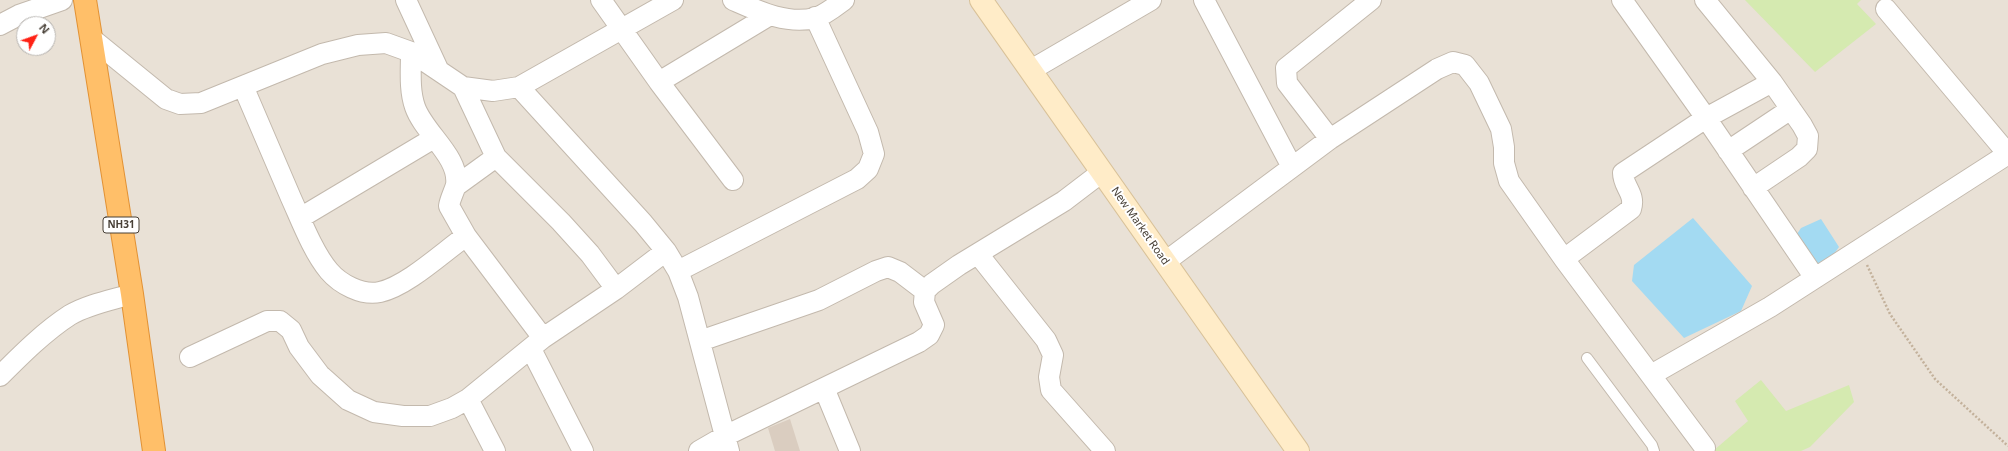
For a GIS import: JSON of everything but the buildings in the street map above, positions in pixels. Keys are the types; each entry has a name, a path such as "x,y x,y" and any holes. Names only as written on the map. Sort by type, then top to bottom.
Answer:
{"highway":[{"name":"NH31","path":"85,0 132,294 154,451"}],"street":[{"path":"0,25 33,10 62,0"},
{"path":"406,0 438,70"},
{"path":"601,0 659,82 733,180"},
{"path":"92,38 166,99 180,104 201,103 322,54 358,45 386,43 411,52 463,87 493,91 519,87 673,0"},
{"path":"733,0 770,15 794,19 815,18 844,0"},
{"name":"New Market Road","path":"981,0 1165,262 1291,449"},
{"path":"1030,70 1151,0"},
{"path":"1204,0 1292,167"},
{"path":"1330,139 1287,84 1286,68 1371,0"},
{"path":"1622,0 1706,118 1815,278"},
{"path":"1705,0 1772,82 1808,136 1807,149 1799,158 1753,188"},
{"path":"1652,375 1770,307 2008,154 1886,9"},
{"path":"659,82 770,15"},
{"path":"678,271 856,179 868,169 874,154 868,132 815,18"},
{"path":"411,52 411,91 415,108 450,160 456,174 456,186 449,206 466,236 537,344 583,451"},
{"path":"1165,262 1330,139 1437,69 1453,62 1464,64 1479,83 1501,129 1504,147 1504,164 1510,181 1564,259 1705,448"},
{"path":"1564,259 1631,209 1634,202 1632,194 1623,181 1623,173 1706,118 1772,82"},
{"path":"243,86 300,218 322,260 338,279 355,290 378,293 399,285 466,236"},
{"path":"463,87 496,158 561,222 590,254 616,289"},
{"path":"519,87 643,223 666,251 678,271 688,297 727,444"},
{"path":"1728,151 1791,109"},
{"path":"300,218 434,138"},
{"path":"456,186 496,158"},
{"path":"699,451 727,444 824,388 919,342 930,335 934,325 924,302 925,291 932,284 1064,201 1102,172"},
{"path":"190,357 267,321 280,321 291,330 299,346 320,375 348,400 374,412 403,416 430,416 452,408 468,399 537,344 616,289 666,251"},
{"path":"978,254 1046,340 1053,355 1053,363 1049,378 1051,390 1105,451"},
{"path":"700,341 819,300 876,271 888,267 900,272 925,291"},
{"path":"0,376 43,336 71,315 95,305 132,294"},
{"path":"824,388 850,451"},
{"path":"468,399 487,447"}],"lane":[{"path":"1587,358 1652,445 1654,451"}],"path":[{"path":"1860,250 1890,314 1935,379 2008,446"}],"shaded area":[{"path":"0,0 2008,0 2008,451 0,451"}],"green space":[{"path":"1745,0 1861,0 1857,4 1876,24 1815,72"},
{"path":"1761,380 1786,411 1849,385 1854,402 1810,447 1801,451 1713,451 1748,421 1735,401"}],"water":[{"path":"1693,218 1752,286 1741,311 1684,338 1632,281 1634,265"},
{"path":"1821,219 1839,247 1825,266 1806,265 1795,237 1801,228"}]}
